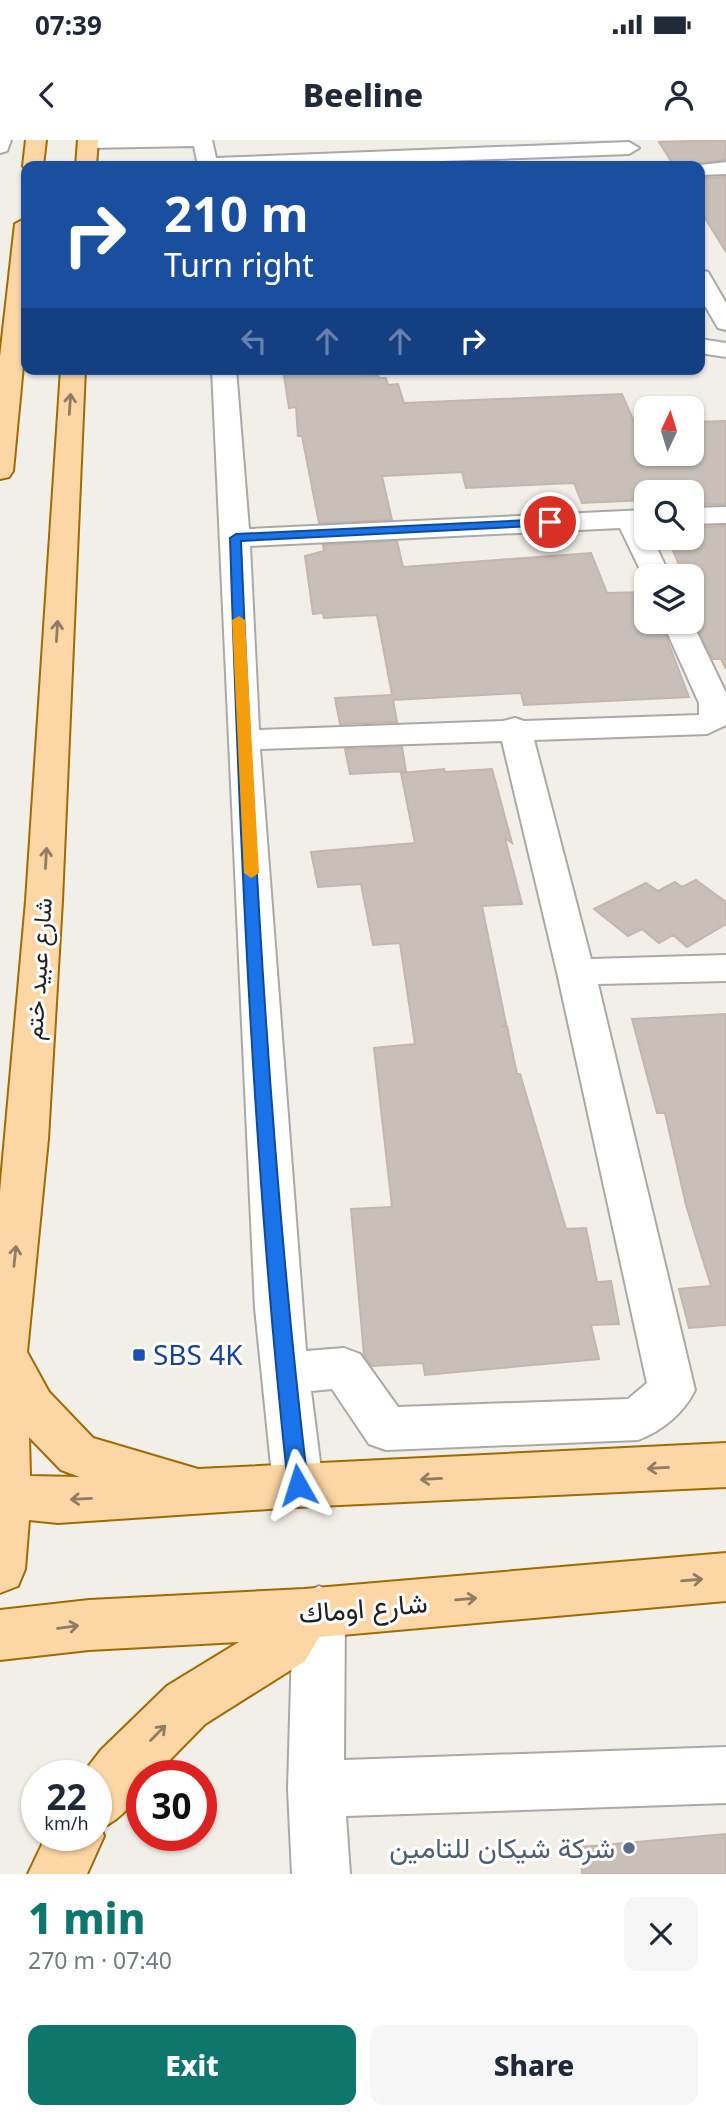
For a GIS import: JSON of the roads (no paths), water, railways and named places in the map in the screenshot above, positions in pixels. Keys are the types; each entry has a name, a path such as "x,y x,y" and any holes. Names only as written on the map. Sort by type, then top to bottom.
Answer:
{"main road":[{"path":"34,161 36,140"},
{"path":"86,161 88,141"},
{"path":"0,471 21,272"},
{"name":"شارع عبيد ختم","path":"0,1569 5,1355 27,1139 43,915 73,375"},
{"path":"5,1355 23,1386 29,1404 78,1455 209,1492"},
{"path":"3,1495 58,1501 298,1485 726,1465"},
{"name":"شارع اوماك","path":"0,1635 89,1625 312,1612 726,1577"},
{"path":"112,1782 186,1705 286,1643 312,1612"},
{"path":"57,1874 68,1851"}],"street":[{"path":"0,147 1,140"},
{"path":"88,141 202,140 207,161"},
{"path":"249,161 360,150 481,160 627,144 636,161"},
{"path":"705,169 726,168"},
{"path":"705,270 726,268"},
{"path":"705,285 726,323"},
{"path":"705,347 726,350"},
{"path":"224,375 236,538 243,740 278,1308 298,1485"},
{"path":"704,515 726,514"},
{"path":"236,538 634,518"},
{"path":"243,740 515,728 706,724 715,718 715,704 683,634"},
{"path":"285,1373 344,1368 386,1429 638,1419 672,1390 576,972 515,728"},
{"path":"576,972 726,968"},
{"path":"312,1612 321,1874"},
{"path":"316,1789 726,1775"}],"place":[{"name":"SBS 4K","path":"139,1355"},
{"name":"شركة شيكان للتامين","path":"629,1848"}]}
